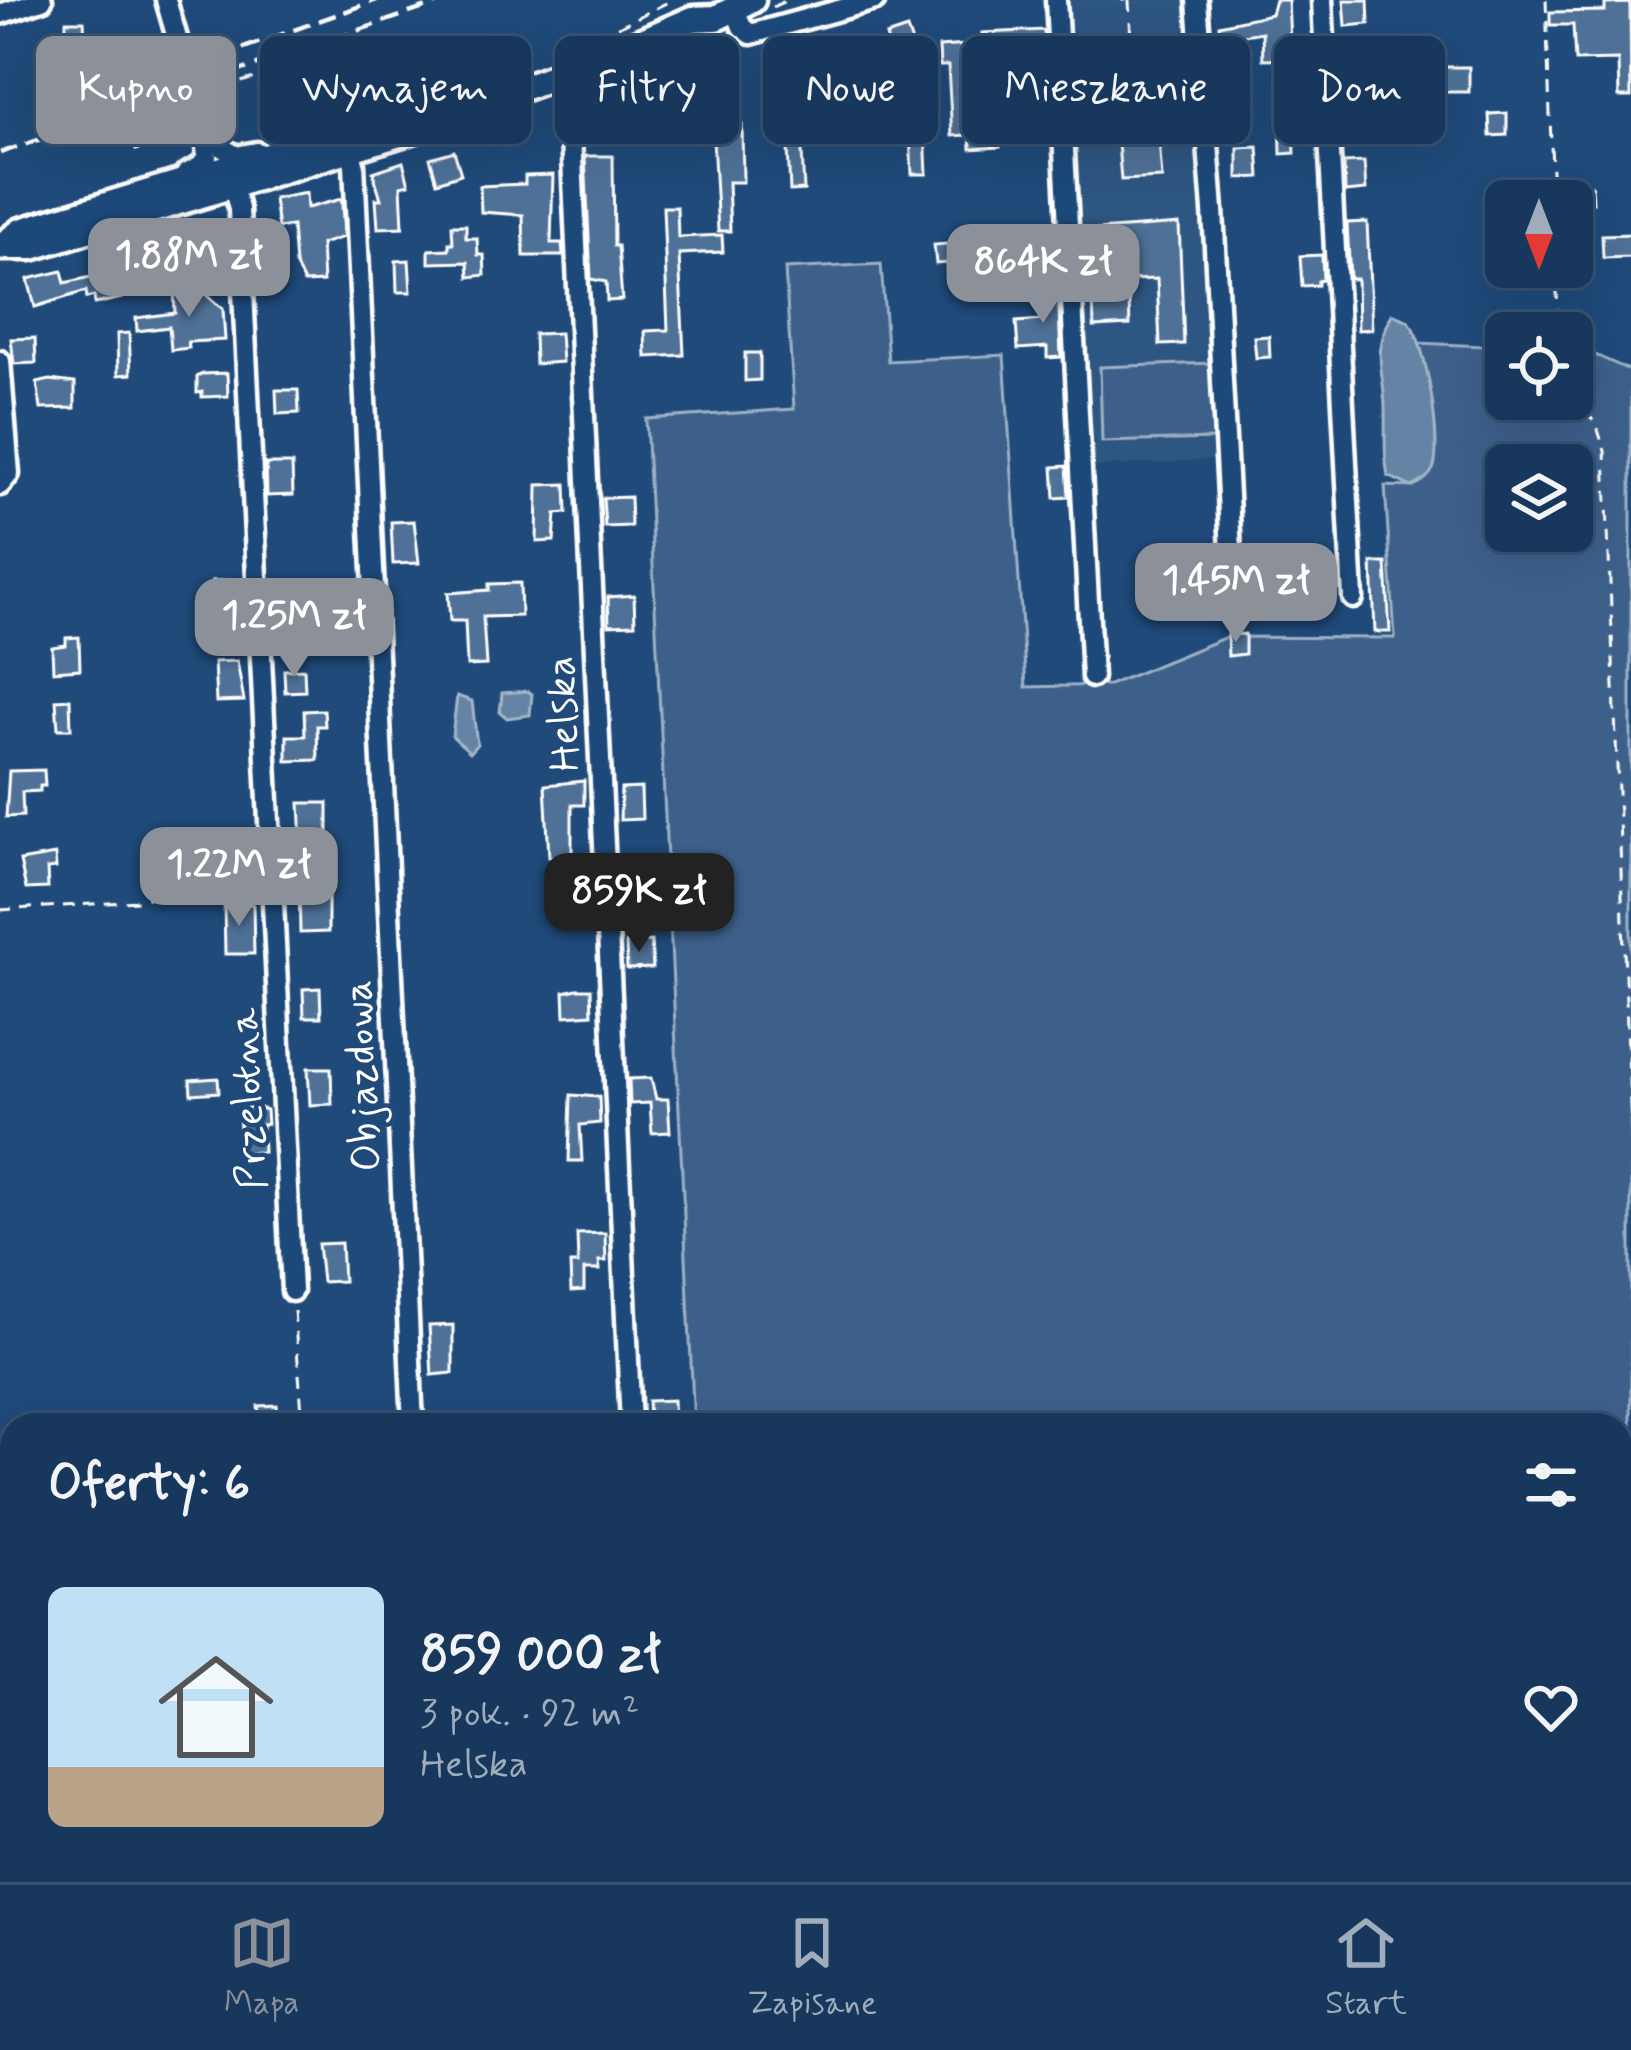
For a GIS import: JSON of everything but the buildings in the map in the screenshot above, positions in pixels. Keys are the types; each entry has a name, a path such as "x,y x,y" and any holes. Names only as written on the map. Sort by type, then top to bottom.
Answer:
{"main road":[{"path":"643,36 702,9 716,18 743,5"},
{"path":"0,246 21,231 308,144"},
{"path":"0,246 32,247 369,144"}],"street":[{"path":"0,14 42,0"},
{"path":"166,0 180,36"},
{"path":"743,5 742,27 752,34 874,0"},
{"path":"1056,0 1092,677"},
{"path":"1197,0 1232,571"},
{"path":"1322,0 1353,598"},
{"path":"59,220 74,207 200,166 207,157 208,144"},
{"path":"221,144 236,156 277,144"},
{"name":"Helska","path":"571,144 630,1413"},
{"name":"Objazdowa","path":"350,150 411,1413"},
{"name":"Przelotna","path":"233,186 239,209 292,1291"},
{"path":"0,361 9,474 0,485"}],"path":[{"path":"1125,0 1129,36"},
{"path":"1546,0 1552,180"},
{"path":"1593,420 1605,451 1631,1132"},
{"path":"0,910 139,901 166,892 214,851 269,841"},
{"path":"292,1291 302,1413"}],"shaded area":[{"path":"1061,0 1190,0 1192,36 1063,36"},
{"path":"1071,144 1200,144 1221,459 1093,467"},
{"path":"881,264 888,361 1004,355 1026,687 1109,685 1226,637 1395,638 1385,486 1413,487 1427,376 1419,343 1485,346 1485,420 1593,420 1593,354 1631,371 1631,1413 693,1413 646,419 794,409 785,269"},
{"path":"1392,314 1407,321 1415,333 1434,418 1433,469 1412,487 1388,476 1386,467 1380,352"},
{"path":"1212,363 1214,439 1102,442 1100,367"},
{"path":"502,693 532,694 530,715 507,718 500,712"},
{"path":"457,696 472,701 477,744 470,752 452,736"}],"railway":[{"path":"236,51 377,0"},
{"path":"0,153 447,0"}]}
